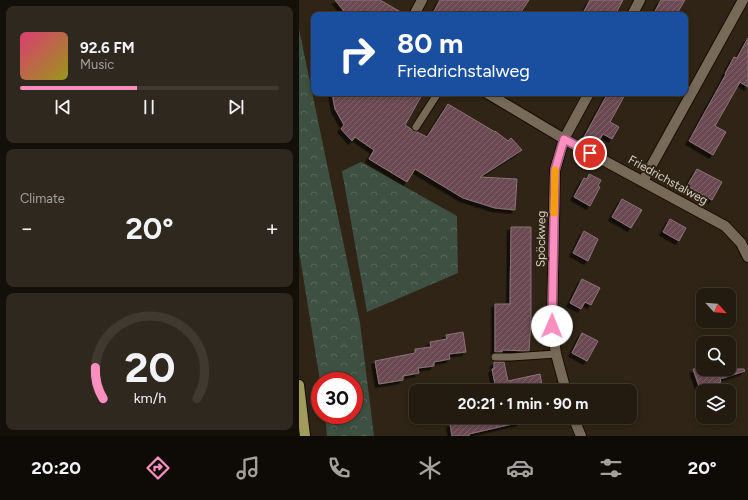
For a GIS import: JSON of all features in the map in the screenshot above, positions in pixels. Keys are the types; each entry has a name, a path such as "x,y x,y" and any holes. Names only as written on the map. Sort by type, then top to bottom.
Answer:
{"main road":[{"path":"299,385 305,436"}],"street":[{"path":"415,12 421,0"},
{"path":"634,12 640,0"},
{"path":"643,181 743,0"},
{"name":"Friedrichstalweg","path":"492,96 564,139 725,226 741,243 748,257"},
{"name":"Spöckweg","path":"564,384 556,354 552,326 555,170 564,139 587,96"},
{"path":"576,424 581,436"}],"lane":[{"path":"416,127 436,96"},
{"path":"495,357 556,354"}],"green space":[{"path":"299,29 311,87 311,96 313,96 360,323 374,436 327,436 326,424 363,424 363,372 319,372 299,251"},
{"path":"361,162 457,216 458,273 367,312 342,171"}],"building":[{"path":"335,0 380,0 401,12 345,12"},
{"path":"440,0 529,0 521,12 434,12"},
{"path":"590,0 623,0 617,12 584,12"},
{"path":"661,0 685,0 678,12 655,12"},
{"path":"748,38 748,87 740,82 715,126 726,132 713,155 689,141 734,57 737,58"},
{"path":"333,96 421,96 405,125 414,131 427,137 448,104 495,131 508,141 511,138 522,150 480,177 517,179 515,210 495,208 463,198 415,169 407,182 369,159 374,150 355,137 352,141 341,129 344,125 335,109"},
{"path":"606,96 624,96 610,122 619,127 612,139 603,134 596,146 583,139"},
{"path":"697,169 722,182 712,200 687,186"},
{"path":"589,174 601,180 598,186 600,187 590,206 574,197 584,178 587,179"},
{"path":"622,199 642,210 631,228 612,217"},
{"path":"670,219 686,228 679,241 663,232"},
{"path":"511,227 531,227 531,319 529,351 502,350 502,352 495,352 495,304 510,304"},
{"path":"584,231 598,239 588,261 573,253"},
{"path":"582,279 600,288 591,305 585,302 581,309 570,303"},
{"path":"463,332 466,352 449,354 450,359 434,362 434,366 418,368 419,373 403,376 403,380 379,384 375,361 415,353 415,349 431,347 430,342 447,339 446,335"},
{"path":"582,333 598,341 587,361 572,353"},
{"path":"494,362 504,362 508,381 540,374 542,384 495,384 492,369 494,369"},
{"path":"693,369 696,369 696,376 729,376 720,379 721,382 715,384 698,384"},
{"path":"736,369 744,369 745,371 736,374"},
{"path":"450,424 512,424 469,434 469,436 452,436"}],"slow traffic":[{"path":"554,213 555,170"}],"route":[{"path":"552,326 555,170 564,139 590,153"}]}
